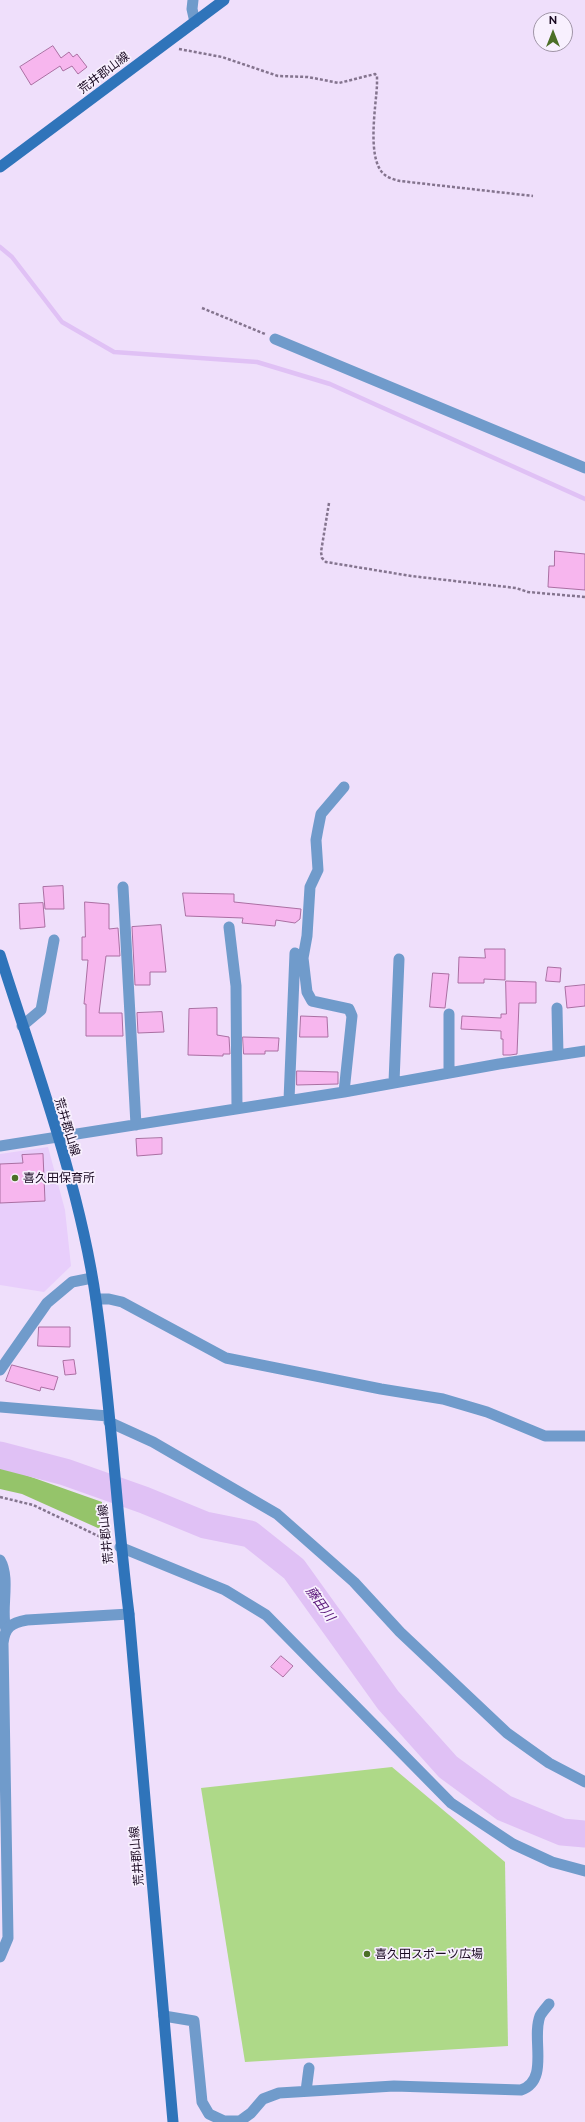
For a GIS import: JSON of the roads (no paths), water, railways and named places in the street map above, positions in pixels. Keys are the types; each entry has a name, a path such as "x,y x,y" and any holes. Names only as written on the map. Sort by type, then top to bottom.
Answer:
{"main road":[{"name":"荒井郡山線","path":"0,167 224,0"},
{"name":"荒井郡山線","path":"0,955 57,1137 79,1215 96,1299 111,1438 118,1530 129,1614 173,2122"}],"street":[{"path":"193,0 192,9 195,22"},
{"path":"275,339 585,468"},
{"path":"344,787 321,814 316,840 318,870 310,887 307,936 303,958 307,992 312,1001 349,1008 352,1016 344,1092"},
{"path":"123,887 136,1125"},
{"path":"229,927 236,986 237,1109"},
{"path":"22,1026 41,1010 54,940"},
{"path":"289,1100 295,953"},
{"path":"394,1082 399,959"},
{"path":"557,1008 558,1055"},
{"path":"448,1072 449,1014"},
{"path":"0,1146 344,1092 448,1072 585,1052"},
{"path":"0,1370 47,1303 72,1282 92,1278"},
{"path":"96,1299 109,1299 122,1302 226,1358 381,1389 442,1399 487,1412 545,1436 585,1436"},
{"path":"0,1407 109,1419 147,1439 277,1514 354,1582 400,1632 507,1733 549,1763 585,1782"},
{"path":"120,1547 225,1590 266,1615 451,1803 513,1844 552,1862 585,1871"},
{"path":"0,1560 3,1570 3,1618 6,1629 3,1643 8,1938 0,1957"},
{"path":"6,1629 11,1624 27,1620 129,1614"},
{"path":"164,2016 194,2021 202,2102 209,2114 216,2119 224,2121 240,2121 271,2095 306,2091 394,2086 521,2090 528,2087 536,2078 540,2016 549,2004"},
{"path":"306,2091 309,2068"}],"waterway":[{"path":"0,247 12,257 62,322 114,352 257,362 330,384 585,499"},
{"name":"藤田川","path":"0,1455 65,1472 144,1500 205,1525 250,1534 294,1569 388,1700 448,1767 504,1808 562,1832 585,1834"}],"place":[{"name":"喜久田保育所","path":"15,1178"},
{"name":"喜久田スポーツ広場","path":"367,1954"}]}
